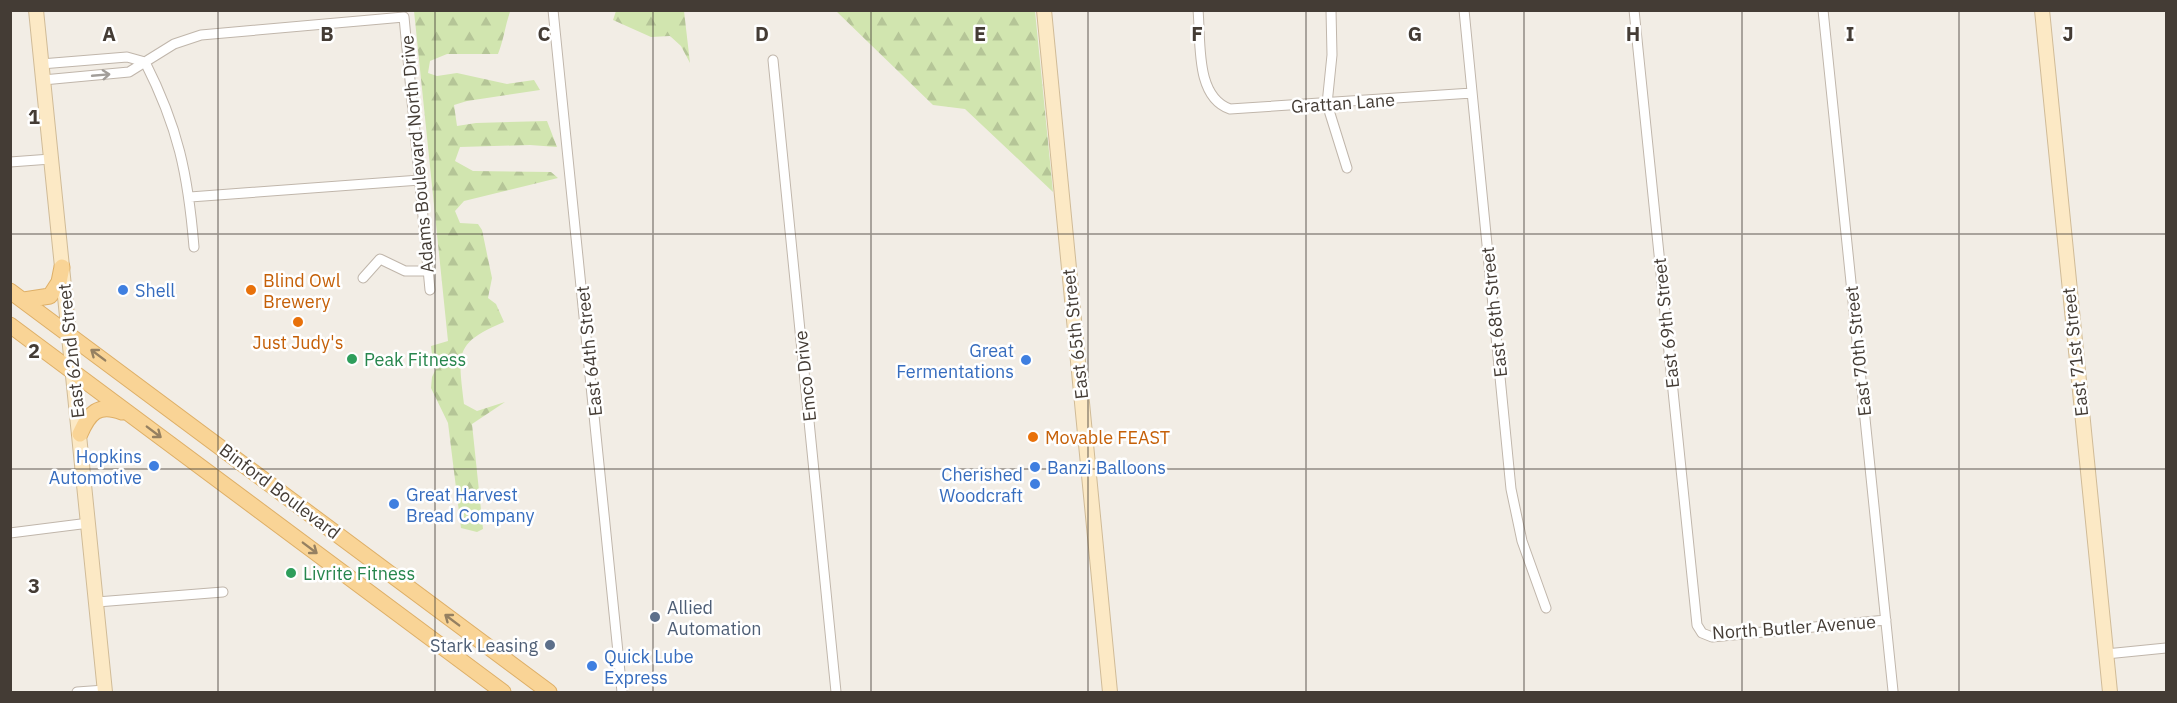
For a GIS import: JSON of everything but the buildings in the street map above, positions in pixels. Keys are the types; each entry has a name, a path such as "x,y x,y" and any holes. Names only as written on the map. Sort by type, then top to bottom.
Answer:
{"main road":[{"path":"24,300 50,296 59,282 62,267"},
{"name":"Binford Boulevard","path":"10,291 549,693"},
{"name":"Binford Boulevard","path":"10,325 503,693"},
{"path":"80,434 85,421 100,408 113,409 133,416"}],"street":[{"name":"East 62nd Street","path":"36,10 80,434 84,524 97,602 105,691"},
{"name":"East 64th Street","path":"553,10 622,693"},
{"name":"East 65th Street","path":"1044,10 1110,693"},
{"name":"Grattan Lane","path":"1198,10 1205,82 1216,102 1238,110 1472,93"},
{"path":"1331,10 1332,55 1327,104 1347,168"},
{"name":"East 68th Street","path":"1464,10 1511,489 1522,541 1546,608"},
{"name":"East 69th Street","path":"1634,10 1697,625 1702,633"},
{"name":"East 70th Street","path":"1823,10 1893,691"},
{"name":"East 71st Street","path":"2042,10 2110,693"},
{"name":"Adams Boulevard North Drive","path":"145,62 174,44 201,35 404,17 430,290"},
{"path":"41,64 127,57 145,62"},
{"name":"Emco Drive","path":"773,60 836,693"},
{"path":"43,80 129,72 145,62"},
{"path":"145,62 178,138 190,198 194,247"},
{"path":"10,162 51,159"},
{"path":"190,198 420,180"},
{"path":"363,278 380,260 405,271 428,271"},
{"path":"10,533 84,524"},
{"path":"97,602 223,592"},
{"name":"North Butler Avenue","path":"1702,633 1712,637 1886,620"},
{"path":"2106,654 2166,648"},
{"path":"77,693 105,691"}],"green space":[{"path":"508,10 510,12 498,54 447,54 430,61 428,73 437,76 457,73 507,84 534,80 540,90 454,105 457,126 476,123 547,121 557,147 530,145 460,147 455,161 473,171 551,172 558,178 464,201 455,211 460,223 478,224 482,230 492,278 488,298 496,304 504,322 476,336 463,352 461,361 464,404 477,411 505,402 472,424 483,529 477,532 461,528 448,423 431,388 432,377 441,359 432,354 431,346 448,341 414,11"},
{"path":"616,11 684,11 690,63 681,46 670,36 651,37 613,20"},
{"path":"836,11 1035,11 1053,192 965,109 933,105"}],"place":[{"name":"Shell","path":"123,290"},
{"name":"Blind Owl Brewery","path":"251,290"},
{"name":"Just Judy's","path":"298,322"},
{"name":"Peak Fitness","path":"352,359"},
{"name":"Great Fermentations","path":"1026,360"},
{"name":"Movable FEAST","path":"1033,437"},
{"name":"Hopkins Automotive","path":"154,466"},
{"name":"Banzi Balloons","path":"1035,467"},
{"name":"Cherished Woodcraft","path":"1035,484"},
{"name":"Great Harvest Bread Company","path":"394,504"},
{"name":"Livrite Fitness","path":"291,573"},
{"name":"Allied Automation","path":"655,617"},
{"name":"Stark Leasing","path":"550,645"},
{"name":"Quick Lube Express","path":"592,666"}]}
